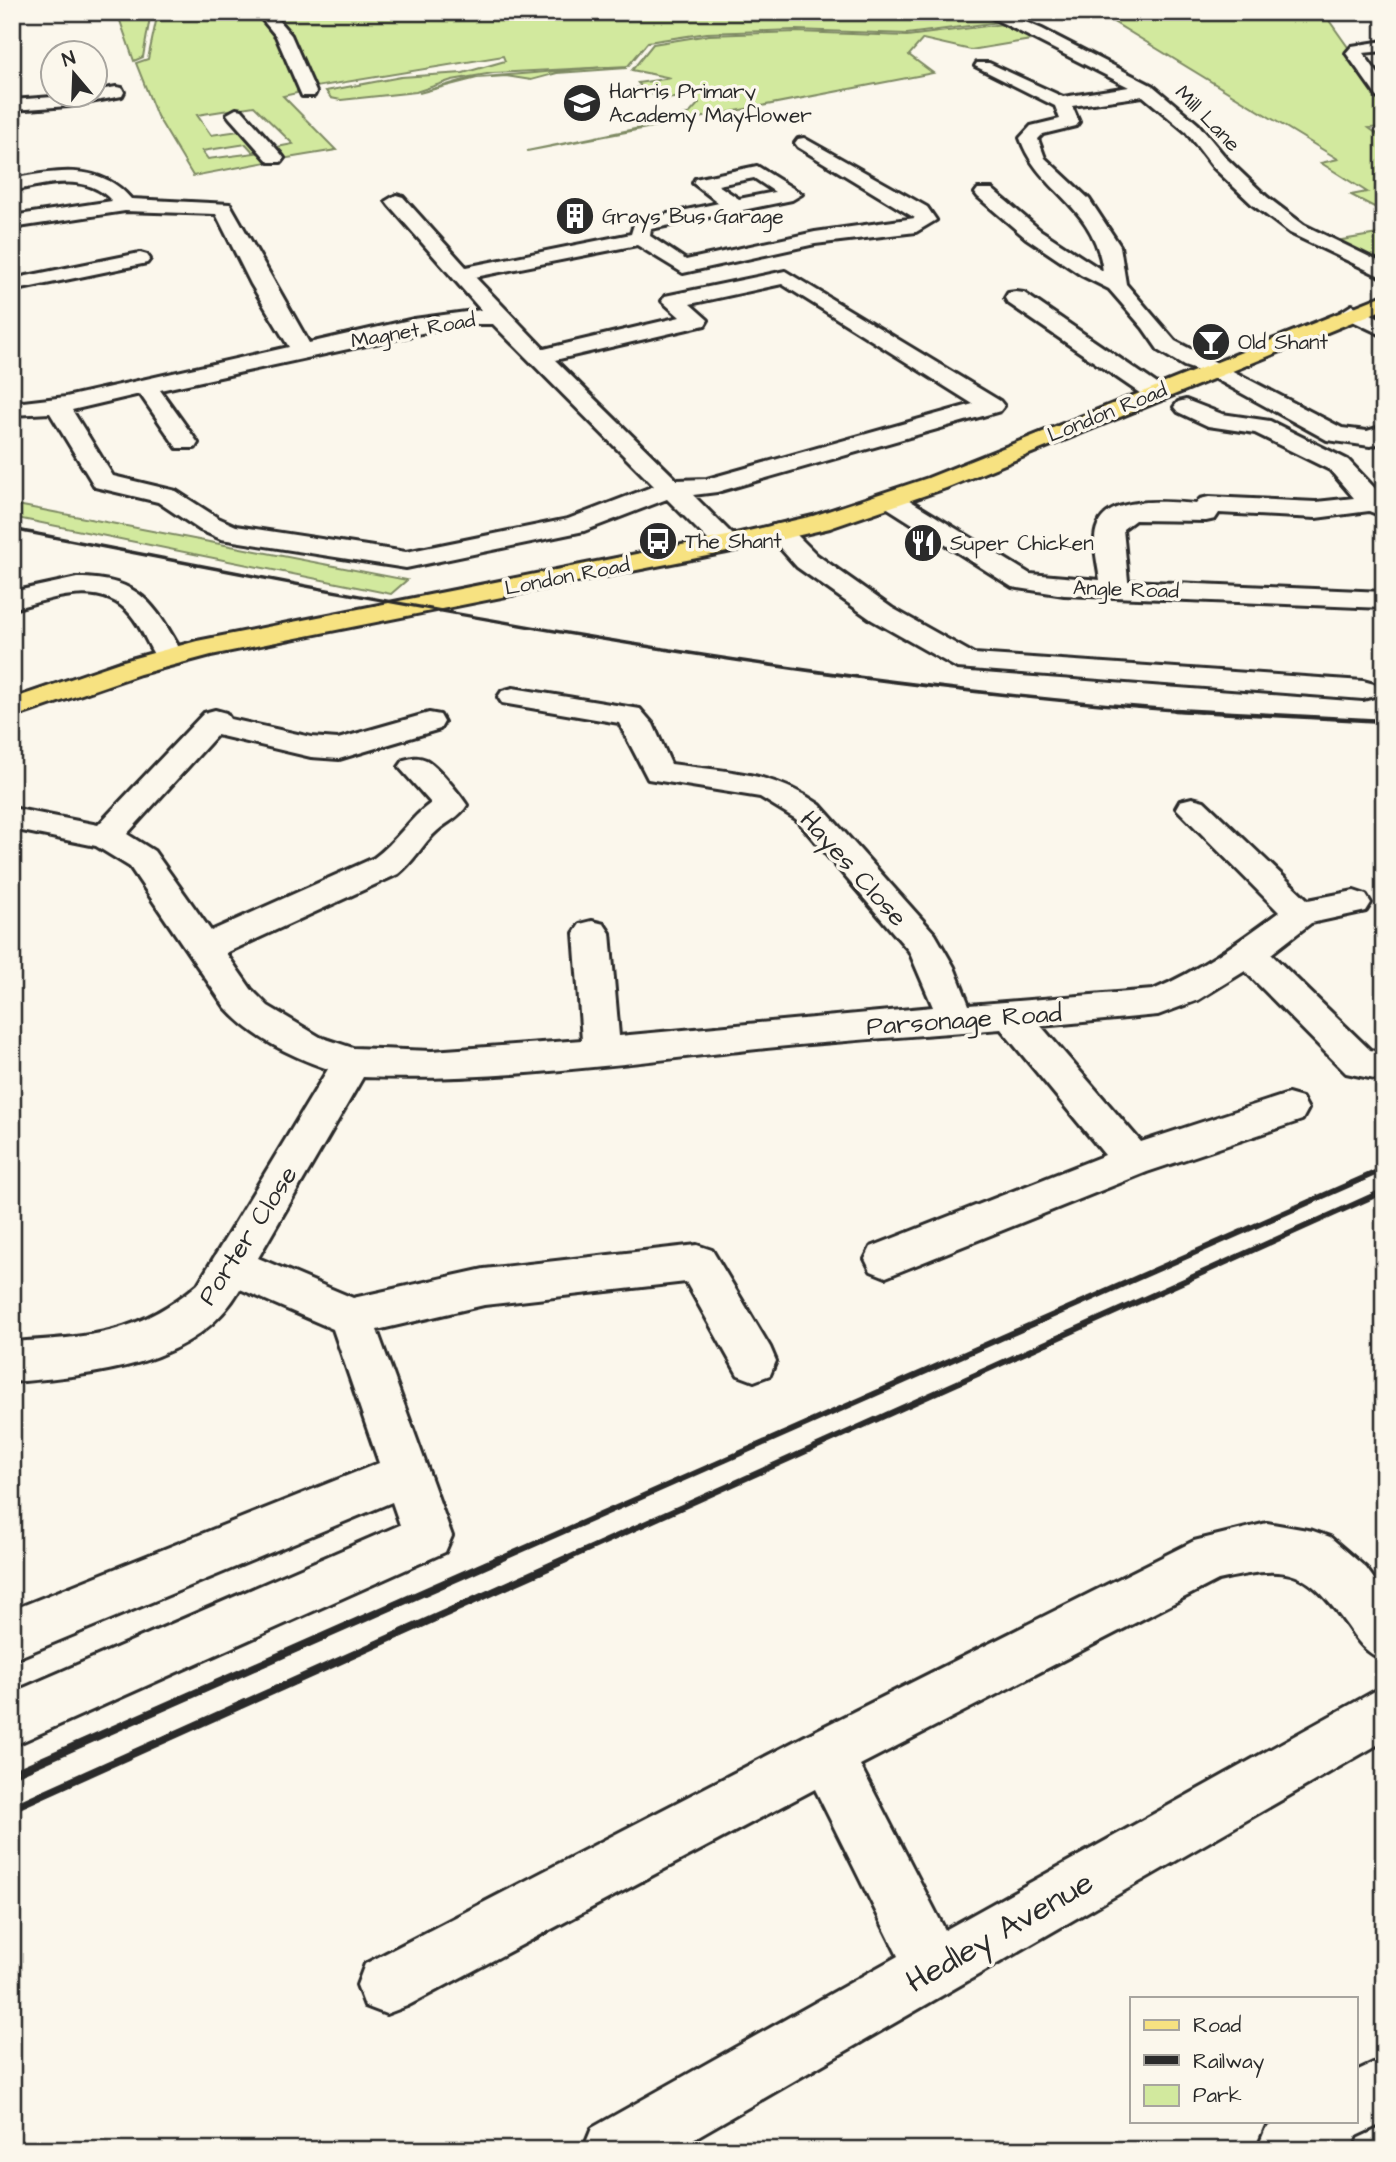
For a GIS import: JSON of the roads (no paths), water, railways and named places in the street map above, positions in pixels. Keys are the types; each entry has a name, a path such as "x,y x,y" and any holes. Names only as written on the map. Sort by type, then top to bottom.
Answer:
{"main road":[{"name":"London Road","path":"12,709 169,656 288,629 727,544 892,500 1384,301"}],"street":[{"path":"263,12 283,35 308,92"},
{"name":"Mill Lane","path":"988,12 1036,32 1147,90 1192,128 1220,163 1260,201 1306,233 1384,272"},
{"path":"1384,46 1358,49 1354,53 1384,94"},
{"path":"983,66 1062,103 1147,90"},
{"path":"108,93 116,92"},
{"path":"1062,103 1070,122 1037,130 1029,138 1037,160 1079,199 1110,246 1116,285"},
{"path":"12,105 38,104"},
{"path":"69,120 76,110 74,108"},
{"path":"236,114 275,158"},
{"path":"461,274 640,238 683,267 815,238 916,226 926,220 920,211 804,143"},
{"path":"12,185 49,180 95,180 109,187 125,205"},
{"path":"985,193 1033,233 1088,271 1116,285 1151,323 1167,346 1336,435 1370,439 1384,433"},
{"path":"396,201 499,317"},
{"path":"12,222 125,205 225,203 261,284 303,352"},
{"path":"640,238 642,225 736,206"},
{"path":"12,285 140,259"},
{"path":"57,405 104,481 167,496 209,524 230,533 405,560 575,525 672,488 708,486 992,406 785,277 673,302 697,320 540,357"},
{"path":"1016,298 1154,393"},
{"path":"1352,312 1384,329"},
{"name":"Magnet Road","path":"15,410 57,405 463,317 499,317 727,544"},
{"path":"146,386 186,443"},
{"path":"1186,407 1217,421 1261,426 1339,465 1378,506"},
{"name":"Angle Road","path":"892,500 1022,581 1115,589 1384,600"},
{"path":"1115,589 1110,525 1117,517 1141,511 1316,510 1378,506"},
{"path":"779,532 807,561 882,614 967,662 1363,690"},
{"path":"12,601 82,585 108,590 138,605 169,656"},
{"name":"Hayes Close","path":"513,697 629,715 638,724 659,772 768,788 808,813 922,943 936,967 957,1021"},
{"path":"105,837 213,722 311,747 339,749 429,722"},
{"path":"205,948 338,890 386,866 399,856 423,825 451,805 415,767"},
{"path":"1192,808 1301,913"},
{"name":"Parsonage Road","path":"12,818 105,837 142,859 238,998 255,1016 307,1046 352,1062 432,1065 602,1052 785,1032 1012,1017 1158,1002 1185,991 1248,953 1301,913 1354,903"},
{"path":"592,933 602,1052"},
{"path":"1248,953 1359,1063 1384,1067"},
{"path":"1012,1017 1133,1161"},
{"name":"Porter Close","path":"12,1362 120,1351 161,1336 191,1319 213,1297 352,1062"},
{"path":"887,1259 1133,1161 1288,1109"},
{"path":"232,1266 351,1317 484,1287 697,1263 754,1361"},
{"path":"12,1720 428,1536 351,1317"},
{"path":"12,1635 406,1474"},
{"path":"386,1985 826,1754 1211,1558 1267,1546 1313,1554 1348,1585 1384,1635"},
{"name":"Hedley Avenue","path":"614,2150 1384,1712"},
{"path":"826,1754 934,1968"},
{"path":"1358,2105 1384,2088"},
{"path":"1288,2150 1328,2124"}],"railway":[{"path":"12,529 456,614 753,663 1052,700 1181,710"},
{"path":"1175,710 1181,710"},
{"path":"1181,710 1384,721"},
{"path":"1181,710 1202,712"},
{"path":"496,1561 1384,1169"},
{"path":"562,1561 1384,1191"},
{"path":"12,1774 499,1559"},
{"path":"12,1808 566,1559"}],"place":[{"name":"Harris Primary Academy Mayflower","path":"582,103"},
{"name":"Grays Bus Garage","path":"575,216"},
{"name":"Old Shant","path":"1211,342"},
{"name":"The Shant","path":"658,541"},
{"name":"Super Chicken","path":"923,543"}]}
